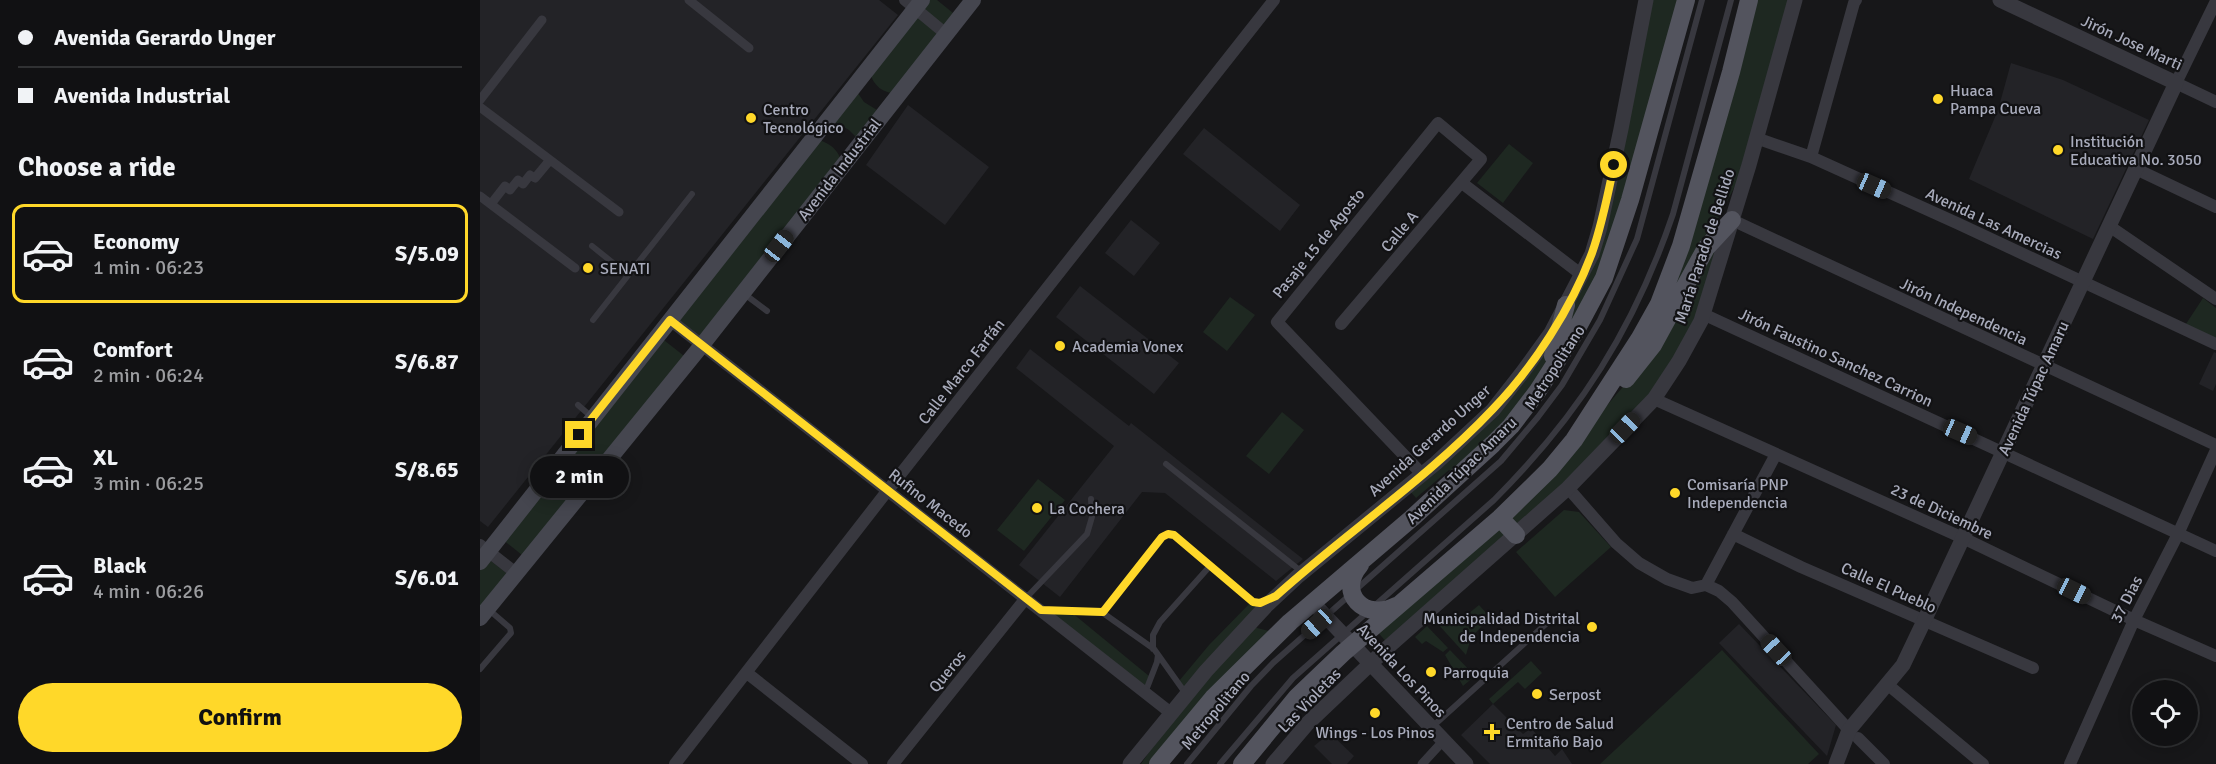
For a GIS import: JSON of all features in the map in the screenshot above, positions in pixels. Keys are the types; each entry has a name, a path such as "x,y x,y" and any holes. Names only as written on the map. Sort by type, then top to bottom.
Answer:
{"main road":[{"name":"Avenida Industrial","path":"484,613 702,345 717,330 743,293 973,0"},
{"name":"Avenida Túpac Amaru","path":"1158,764 1213,698 1312,602 1369,555 1493,444 1511,426 1548,375 1604,278 1630,200 1686,0"},
{"path":"1574,440 1640,338 1659,304 1681,246 1731,72 1749,0"},
{"path":"483,553 670,320 914,3"},
{"path":"1242,764 1348,639 1401,603 1500,518 1550,469 1653,345 1706,248 1732,220"},
{"path":"1548,375 1566,305"},
{"path":"1500,518 1516,535"},
{"path":"1369,555 1355,571 1352,593 1358,603 1368,610 1384,611 1401,603"}],"street":[{"path":"689,0 749,48"},
{"name":"Calle Marco Farfán","path":"675,764 1274,0"},
{"name":"Avenida Gerardo Unger","path":"1130,764 1187,694 1276,596 1422,474 1499,403 1551,333 1592,254 1610,183 1646,0"},
{"name":"María Parado de Bellido","path":"1371,663 1568,488 1654,399 1679,361 1703,314 1795,0"},
{"path":"1811,157 1856,0"},
{"name":"Jirón Jose Marti","path":"2000,0 2216,102"},
{"path":"2211,0 2216,2"},
{"name":"Avenida Túpac Amaru","path":"1836,764 1887,684 1903,665 2216,2"},
{"path":"914,3 946,34"},
{"path":"480,100 542,20"},
{"path":"480,107 619,212"},
{"name":"Pasaje 15 de Agosto","path":"1422,474 1277,322 1438,123 1482,159"},
{"name":"Avenida Las Amercias","path":"1756,138 1811,157 2216,344"},
{"name":"Calle A","path":"1341,324 1482,159"},
{"path":"491,204 506,186 510,190 518,180 523,184 530,175 535,178 550,160"},
{"path":"2136,169 2216,207"},
{"path":"1462,183 1581,275"},
{"path":"480,196 575,268"},
{"name":"Jirón Independencia","path":"1732,220 2216,446"},
{"path":"2109,226 2216,299"},
{"name":"Jirón Faustino Sanchez Carrion","path":"1703,314 2216,551"},
{"name":"Rufino Macedo","path":"670,320 1171,713"},
{"name":"23 de Diciembre","path":"1654,399 1963,538 2134,620 2216,656"},
{"name":"37 Dias","path":"2070,764 2134,620 2178,534 2216,450"},
{"path":"1706,585 1776,454"},
{"path":"1568,488 1616,543 1639,563 1667,579 1692,588 1706,585 1719,591 1732,602 1884,764"},
{"name":"Calle El Pueblo","path":"1733,534 1801,567 2033,668"},
{"path":"483,553 516,573"},
{"name":"Queros","path":"893,764 1026,598"},
{"name":"Avenida Los Pinos","path":"1312,602 1466,764"},
{"name":"Las Violetas","path":"1273,764 1308,723 1371,663"},
{"path":"747,673 862,764"},
{"path":"1887,684 1983,764"},
{"path":"1422,764 1444,741"}],"lane":[{"name":"Metropolitano","path":"1187,764 1259,678 1501,461 1562,385 1592,336 1637,239 1702,0"},
{"path":"1220,764 1293,678 1348,639 1368,610 1494,500 1523,471 1565,422 1604,366 1639,300 1668,229 1731,0"},
{"path":"593,320 692,194"},
{"path":"592,246 628,275"},
{"path":"743,293 766,311"},
{"path":"578,405 593,418"},
{"path":"1166,464 1303,573"},
{"path":"1026,598 1087,534 1092,517 1091,498"},
{"path":"1103,612 1165,534 1174,535 1253,602 1260,603 1276,596"},
{"path":"1145,693 1157,662 1152,639 1160,622 1210,566"},
{"path":"1041,610 1103,612 1156,652 1187,694"},
{"path":"480,669 511,633 510,627 484,613"},
{"path":"1432,727 1547,623"}],"shaded area":[{"name":"SENATI","path":"480,0 879,0 898,15 488,527 480,521"},
{"path":"924,0 937,0 958,17 946,32 917,9"},
{"path":"1648,0 1683,0 1602,277 1555,359 1569,306 1593,254"},
{"path":"1751,0 1792,0 1746,165 1676,299 1661,305"},
{"path":"916,12 944,34 897,94 887,92 876,85 870,72"},
{"name":"Institución Educativa No. 3050","path":"2011,63 2063,80 2149,120 2093,239 1969,179 1998,110"},
{"path":"855,89 864,102 877,110 856,137 849,130 831,120"},
{"path":"908,105 989,167 945,225 866,165"},
{"path":"1204,128 1300,205 1280,231 1183,154"},
{"path":"822,141 835,150 842,164 702,341 674,319 813,142"},
{"path":"1509,144 1533,163 1503,203 1477,183"},
{"path":"1737,196 1698,321 1652,397 1517,529 1508,520 1628,381"},
{"path":"1131,220 1160,243 1134,276 1105,253"},
{"path":"1080,286 1179,363 1154,394 1056,317"},
{"path":"1230,297 1255,315 1227,351 1203,332"},
{"path":"2203,298 2216,308 2216,341 2184,327"},
{"path":"1551,336 1547,375 1456,476 1449,470 1416,498 1408,489 1494,411"},
{"path":"660,337 688,359 527,559 502,539"},
{"path":"1030,349 1129,426 1131,423 1303,559 1276,581 1165,493 1142,492 1060,597 1019,565 1114,446 1016,368"},
{"path":"2214,352 2216,353 2216,384 2213,391 2199,384"},
{"path":"1282,412 1304,430 1269,474 1246,456"},
{"name":"La Cochera","path":"1038,479 1065,500 1024,551 997,530"},
{"path":"1564,510 1579,512 1611,547 1555,597 1516,552"},
{"path":"1500,527 1507,536 1388,644 1375,629"},
{"path":"487,558 513,578 480,618 480,567"},
{"path":"1271,599 1187,692 1179,681 1209,645 1253,600"},
{"path":"1479,605 1490,617 1471,638 1466,655 1436,622 1457,623"},
{"path":"1071,612 1149,676 1144,690 1048,613"},
{"path":"1252,624 1257,628 1273,632 1209,697 1149,764 1141,764 1174,715"},
{"path":"1739,624 1836,725 1827,756 1719,643"},
{"path":"1427,626 1448,648 1443,652 1426,641 1422,644 1415,637"},
{"path":"1450,650 1475,676 1463,686 1445,655"},
{"path":"1722,650 1819,754 1808,764 1600,764"},
{"path":"1531,661 1542,673 1525,689 1518,682 1493,704 1489,699"},
{"name":"Centro de Salud Ermitaño Bajo","path":"1493,704 1523,734 1531,728 1555,756 1562,749 1572,764 1490,764 1461,735"},
{"path":"1330,733 1354,756 1347,764 1332,764 1314,746"}],"place":[{"name":"Huaca Pampa Cueva","path":"1938,99"},
{"name":"Centro Tecnológico","path":"751,118"},
{"name":"Institución Educativa No. 3050","path":"2058,150"},
{"name":"SENATI","path":"588,268"},
{"name":"Academia Vonex","path":"1060,346"},
{"name":"Comisaría PNP Independencia","path":"1675,493"},
{"name":"La Cochera","path":"1037,508"},
{"name":"Municipalidad Distrital de Independencia","path":"1592,627"},
{"name":"Parroquia","path":"1431,672"},
{"name":"Serpost","path":"1537,694"},
{"name":"Wings - Los Pinos","path":"1375,713"},
{"name":"Centro de Salud Ermitaño Bajo","path":"1492,732"}],"route":[{"path":"579,435 670,320 1041,610 1106,611 1165,534 1174,535 1253,602 1260,603 1276,596 1359,528 1436,463 1493,410 1551,333 1592,254 1614,165"}]}
